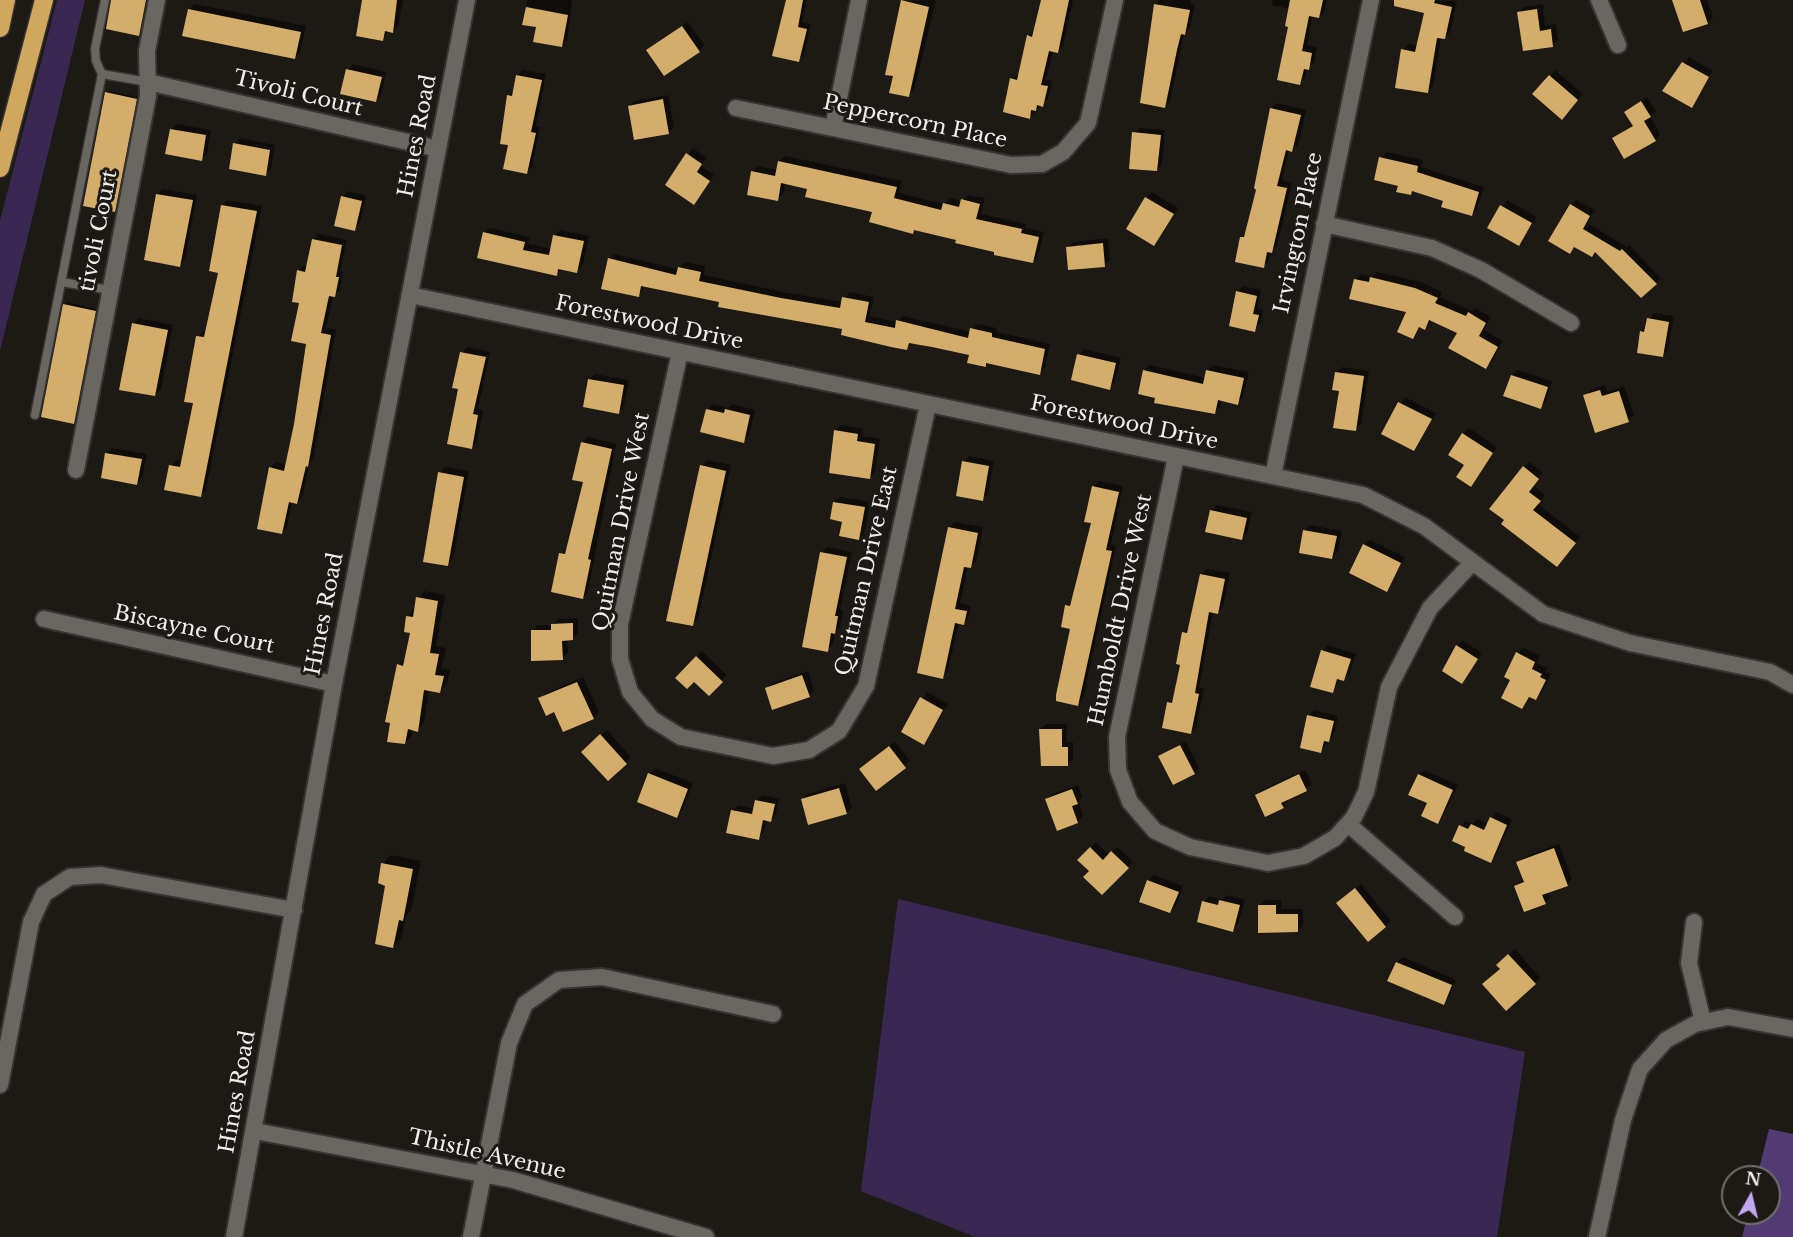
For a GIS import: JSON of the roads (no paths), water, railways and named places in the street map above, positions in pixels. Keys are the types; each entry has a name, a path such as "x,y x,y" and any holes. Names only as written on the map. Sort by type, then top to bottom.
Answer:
{"highway":[{"path":"0,28 6,0"},
{"path":"0,168 44,0"}],"street":[{"name":"tivoli Court","path":"76,470 148,96 147,51 157,0"},
{"name":"Hines Road","path":"234,1237 255,1131 334,684 467,0"},
{"path":"832,128 859,0"},
{"name":"Peppercorn Place","path":"736,108 1011,165 1042,164 1063,152 1088,123 1115,0"},
{"name":"Irvington Place","path":"1273,476 1371,0"},
{"path":"1599,0 1618,45"},
{"name":"Tivoli Court","path":"148,82 438,149"},
{"path":"1324,224 1432,248 1481,270 1571,322"},
{"name":"Forestwood Drive","path":"410,295 1363,495 1424,526 1543,614 1630,643 1770,672 1793,685"},
{"name":"Quitman Drive West","path":"680,352 621,624 620,658 630,692 652,719 681,737 728,747"},
{"name":"Quitman Drive East","path":"728,747 773,756 809,750 839,731 866,686 928,405"},
{"name":"Humboldt Drive West","path":"1176,457 1117,737 1119,770 1130,802 1155,831 1190,847 1268,863 1304,856 1335,838 1348,824 1366,792 1389,687 1430,608 1472,563"},
{"name":"Biscayne Court","path":"44,620 334,684"},
{"path":"1348,824 1455,917"},
{"path":"0,1085 31,922 45,894 70,877 101,875 294,910"},
{"path":"1694,922 1689,963 1703,1022"},
{"path":"471,1237 509,1043 525,1004 559,980 602,977 773,1014"},
{"path":"1597,1237 1623,1120 1641,1069 1666,1040 1703,1022 1728,1017 1793,1029"},
{"name":"Thistle Avenue","path":"255,1131 513,1180 706,1237"}],"lane":[{"path":"35,415 102,74 95,49 105,0"},
{"path":"102,74 148,82"},
{"path":"61,282 111,290"}]}
